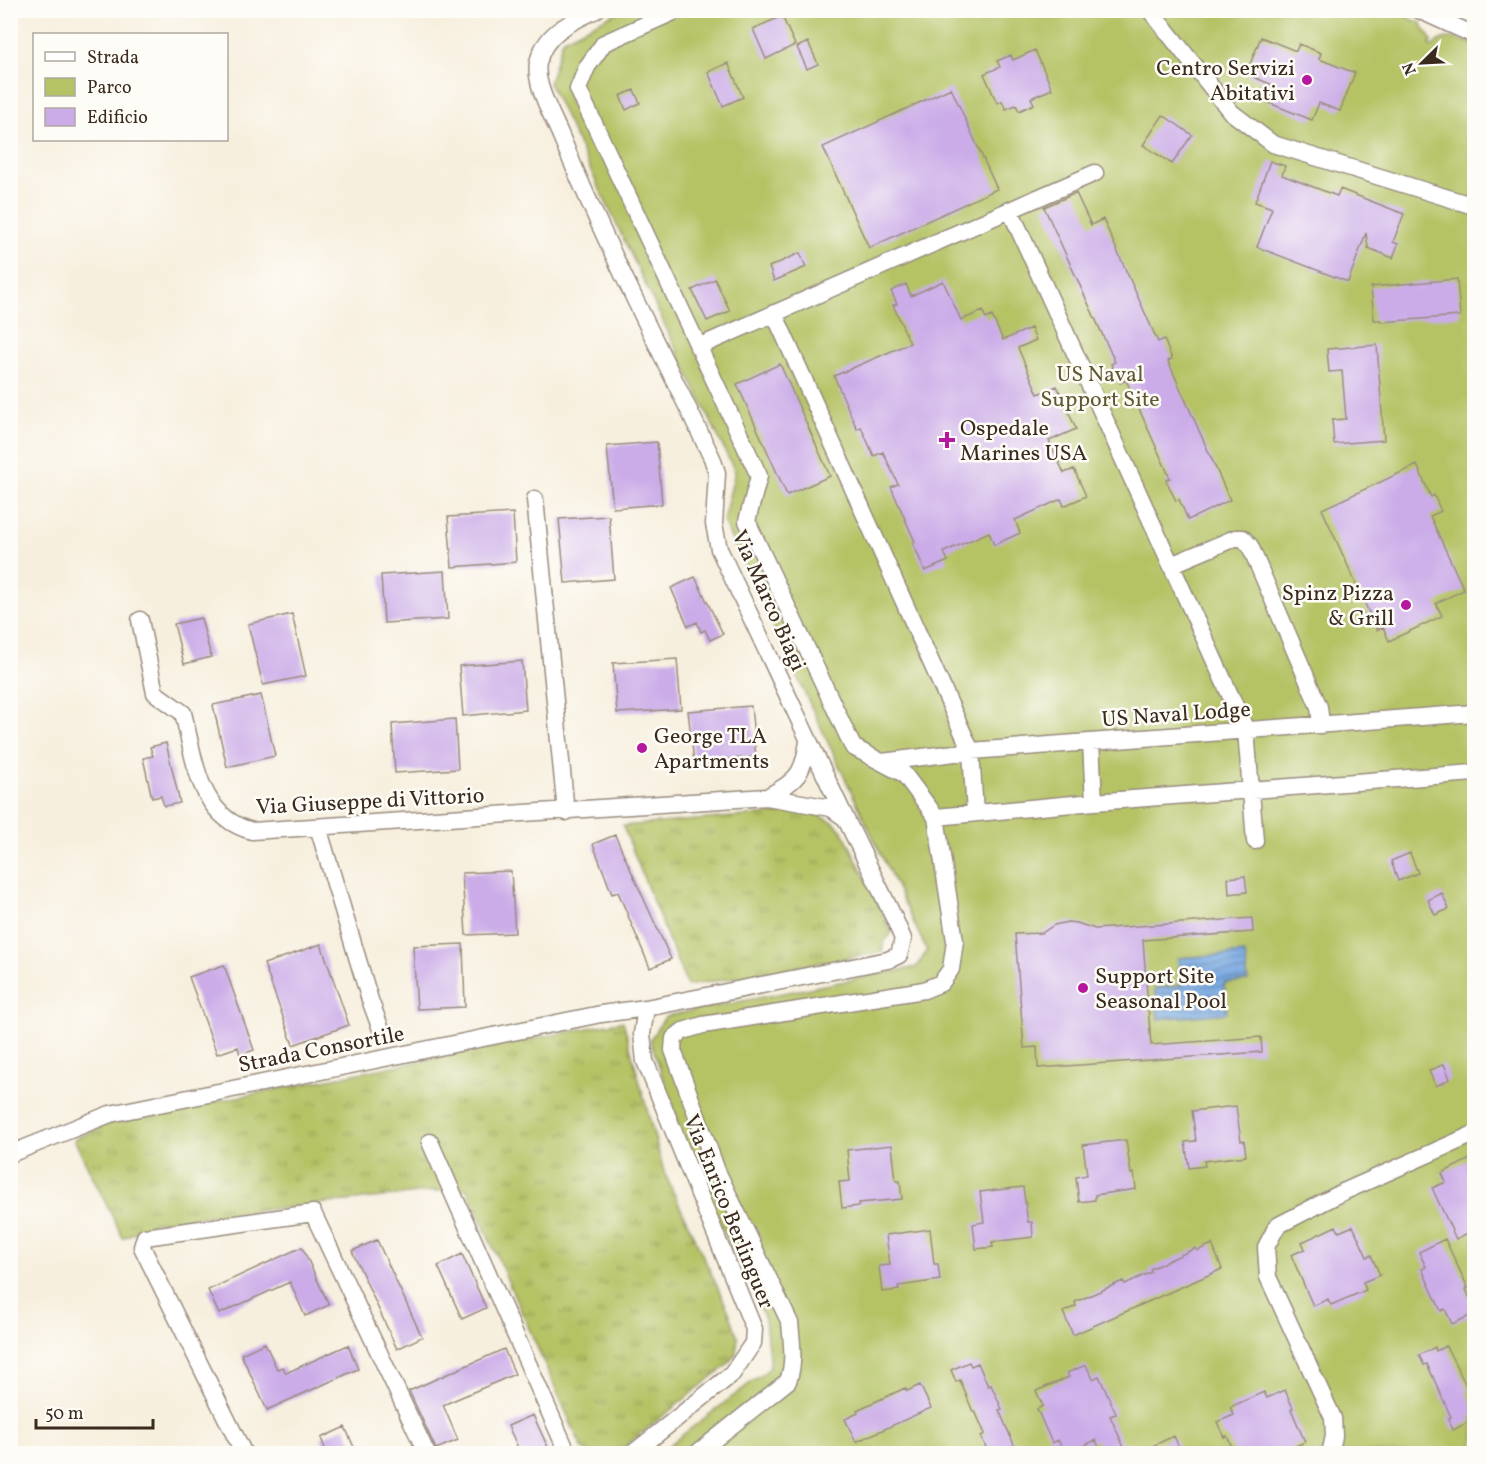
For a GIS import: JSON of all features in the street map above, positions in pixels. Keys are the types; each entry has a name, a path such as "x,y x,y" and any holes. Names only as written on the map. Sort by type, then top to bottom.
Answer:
{"street":[{"name":"Via Marco Biagi","path":"596,10 565,25 548,41 538,64 539,85 584,192 712,458 717,473 714,524 719,549 903,939 899,955 888,960 646,1008"},
{"path":"678,10 604,43 587,67 578,89 759,476 747,521 853,747 904,774 936,817 955,941 951,969 941,983 924,990 703,1025 683,1031 674,1038 673,1050 717,1171 790,1323 793,1350 793,1368 788,1382 696,1454"},
{"path":"1150,10 1232,112 1273,144 1474,206"},
{"path":"1419,10 1474,35"},
{"path":"698,346 1095,173"},
{"path":"1010,210 1246,730 1255,841"},
{"path":"774,313 971,752 975,813"},
{"path":"535,499 566,812"},
{"path":"1172,566 1235,538 1243,538 1250,546 1319,707 1321,725"},
{"name":"Via Giuseppe di Vittorio","path":"140,620 156,693 183,713 202,789 216,810 236,827 252,831 767,797 831,808 845,818"},
{"name":"US Naval Lodge","path":"882,762 1091,742 1474,713"},
{"path":"809,741 806,761 799,776 814,777 828,782 818,805"},
{"path":"1091,742 1094,802"},
{"path":"936,817 1094,802 1474,773"},
{"name":"Via Giuseppe di Vittorio","path":"767,797 799,776"},
{"path":"318,827 370,1000 382,1032"},
{"name":"Strada Consortile","path":"10,1154 110,1114 601,1014 646,1008"},
{"name":"Via Enrico Berlinguer","path":"632,1454 732,1374 753,1343 754,1329 645,1060 642,1034 646,1008"},
{"path":"1330,1454 1334,1436 1333,1418 1268,1277 1266,1247 1277,1226 1343,1192 1474,1134"},
{"path":"430,1142 568,1454"},
{"path":"244,1454 142,1247 145,1237 313,1213 427,1454"}],"green space":[{"name":"US Naval Support Site","path":"622,10 1391,10 1421,23 1431,40 1430,46 1432,47 1447,38 1474,45 1474,1453 659,1453 770,1368 765,1319 690,1160 650,1039 666,1016 917,967 927,951 723,521 735,472 549,83 563,39"},
{"path":"809,811 833,822 843,832 892,933 884,942 882,952 687,986 623,826"},
{"path":"623,1021 664,1172 729,1312 738,1337 736,1354 726,1366 616,1453 588,1453 582,1448 467,1189 155,1222 123,1238 74,1139 115,1121"}],"water":[{"path":"1245,953 1248,981 1224,983 1227,1013 1158,1019 1155,988 1180,986 1178,958"}],"building":[{"path":"782,16 795,45 766,59 753,29"},
{"name":"Centro Servizi Abitativi","path":"1261,37 1296,51 1299,44 1321,53 1319,59 1355,73 1340,111 1319,103 1312,120 1269,103 1275,86 1246,74"},
{"path":"808,42 818,64 807,69 797,47"},
{"path":"1035,50 1052,89 1031,98 1034,104 1019,111 1016,105 1006,109 1002,101 997,103 984,74 1000,67 997,61 1011,55 1013,60"},
{"path":"728,63 743,97 723,106 708,72"},
{"path":"951,88 997,189 869,248 823,147"},
{"path":"634,90 640,103 626,110 620,96"},
{"path":"1163,115 1192,135 1172,164 1143,145"},
{"path":"1270,161 1285,166 1282,175 1337,196 1340,189 1404,214 1393,242 1398,244 1393,258 1368,248 1366,233 1348,282 1257,247 1272,208 1255,202"},
{"path":"1076,193 1091,225 1103,219 1158,342 1164,339 1172,359 1168,361 1230,500 1188,520 1179,499 1176,501 1166,480 1170,478 1126,380 1120,383 1111,364 1115,362 1044,207"},
{"path":"800,253 806,267 774,281 769,267"},
{"path":"715,279 730,311 707,321 692,290"},
{"path":"1457,279 1460,316 1381,322 1381,320 1374,320 1371,287"},
{"path":"943,281 961,320 983,311 986,319 992,316 1003,340 1031,328 1036,340 1018,348 1038,394 1057,386 1076,429 1049,441 1064,473 1074,469 1086,496 1064,506 1061,499 1015,520 1020,533 994,545 989,532 944,552 948,561 925,571 891,487 898,484 883,452 874,456 861,427 857,429 834,376 910,343 893,305 897,304 891,291 906,284 911,296"},
{"path":"1377,345 1384,440 1334,444 1332,420 1346,419 1342,371 1329,372 1327,349"},
{"path":"780,364 830,476 787,495 737,384"},
{"path":"657,442 662,504 613,508 607,446"},
{"path":"1417,465 1431,497 1434,495 1441,511 1430,516 1464,590 1436,603 1442,616 1389,641 1383,627 1377,630 1322,509"},
{"path":"513,513 516,562 452,567 448,517"},
{"path":"609,516 614,579 565,583 559,519"},
{"path":"445,571 448,619 384,623 381,575"},
{"path":"695,577 723,634 710,640 705,630 701,632 697,622 688,626 671,588"},
{"path":"292,614 306,676 263,685 248,624"},
{"path":"201,618 211,657 184,664 174,624"},
{"path":"677,659 681,709 617,713 613,663"},
{"path":"522,661 526,710 463,716 459,666"},
{"path":"261,695 275,756 227,767 213,705"},
{"path":"751,706 756,757 694,762 688,711"},
{"path":"455,719 458,769 395,773 392,724"},
{"path":"166,743 180,803 164,806 161,796 152,798 143,758 153,756 150,747"},
{"path":"615,835 671,959 650,968 618,892 612,894 593,844"},
{"path":"1410,853 1418,873 1398,881 1391,861"},
{"path":"511,871 515,933 466,935 462,873"},
{"path":"1245,876 1247,892 1229,894 1228,878"},
{"path":"1442,893 1449,909 1435,915 1428,900"},
{"name":"Support Site Seasonal Pool","path":"1252,918 1253,932 1143,940 1151,1045 1261,1037 1262,1052 1038,1068 1037,1047 1024,1048 1015,934 1042,933 1054,925 1068,922 1095,929"},
{"path":"321,944 349,1025 293,1045 264,964"},
{"path":"463,944 465,1007 417,1009 413,946"},
{"path":"224,965 254,1050 240,1055 238,1047 217,1054 189,977"},
{"path":"1444,1064 1450,1079 1436,1086 1429,1071"},
{"path":"1236,1106 1241,1141 1244,1140 1246,1156 1204,1161 1205,1166 1189,1168 1185,1142 1196,1141 1192,1111"},
{"path":"1126,1140 1131,1174 1134,1173 1136,1189 1095,1195 1095,1200 1079,1202 1076,1177 1087,1175 1083,1145"},
{"path":"892,1145 896,1181 900,1181 902,1199 859,1203 859,1206 842,1208 839,1182 850,1181 847,1150"},
{"path":"1474,1157 1474,1230 1456,1239 1432,1188 1446,1182 1442,1173"},
{"path":"1023,1187 1028,1222 1032,1222 1033,1237 992,1242 993,1247 976,1249 973,1224 984,1222 980,1192"},
{"path":"1336,1226 1339,1232 1353,1226 1367,1257 1371,1255 1380,1275 1363,1282 1366,1290 1331,1305 1328,1299 1313,1306 1291,1255 1305,1249 1302,1242"},
{"path":"930,1229 934,1264 938,1264 940,1280 898,1286 899,1290 882,1292 879,1266 890,1265 886,1235"},
{"path":"1445,1239 1468,1288 1466,1289 1474,1308 1474,1314 1452,1324 1445,1309 1441,1311 1422,1269 1426,1267 1419,1252"},
{"path":"377,1240 422,1337 397,1349 352,1251"},
{"path":"1212,1244 1222,1269 1073,1335 1063,1312 1076,1306 1075,1302 1123,1281 1125,1284 1151,1272 1150,1269 1196,1248 1197,1251"},
{"path":"302,1247 329,1305 305,1316 290,1282 219,1314 208,1290"},
{"path":"462,1254 486,1308 462,1319 438,1266"},
{"path":"265,1343 277,1369 283,1367 286,1373 348,1345 358,1369 267,1410 241,1354"},
{"path":"1446,1346 1469,1391 1466,1392 1474,1410 1474,1415 1469,1417 1471,1421 1453,1430 1448,1418 1451,1417 1427,1364 1424,1365 1419,1355 1435,1347 1436,1351"},
{"path":"504,1349 515,1374 443,1405 458,1440 436,1449 409,1391"},
{"path":"969,1362 971,1366 978,1363 988,1386 991,1385 1018,1454 989,1454 981,1436 985,1434 975,1411 973,1412 960,1380 956,1382 951,1370"},
{"path":"1086,1365 1093,1379 1099,1376 1116,1414 1110,1416 1127,1454 1102,1454 1096,1440 1065,1454 1058,1440 1052,1443 1037,1409 1043,1406 1036,1391 1069,1377 1067,1373"},
{"path":"920,1385 931,1408 856,1442 845,1419 858,1413 857,1410 905,1388 907,1391"},
{"path":"1285,1390 1305,1442 1291,1448 1294,1454 1235,1454 1227,1436 1224,1437 1217,1422 1234,1415 1230,1407 1264,1392 1267,1398"},
{"path":"533,1415 551,1454 521,1454 508,1426"},
{"path":"345,1427 357,1454 327,1454 321,1438"},
{"path":"1174,1436 1182,1454 1135,1454"}],"place":[{"name":"Centro Servizi Abitativi","path":"1307,80"},
{"name":"Ospedale Marines USA","path":"947,440"},
{"name":"Spinz Pizza & Grill","path":"1406,605"},
{"name":"George TLA Apartments","path":"642,748"},
{"name":"Support Site Seasonal Pool","path":"1083,988"}]}
